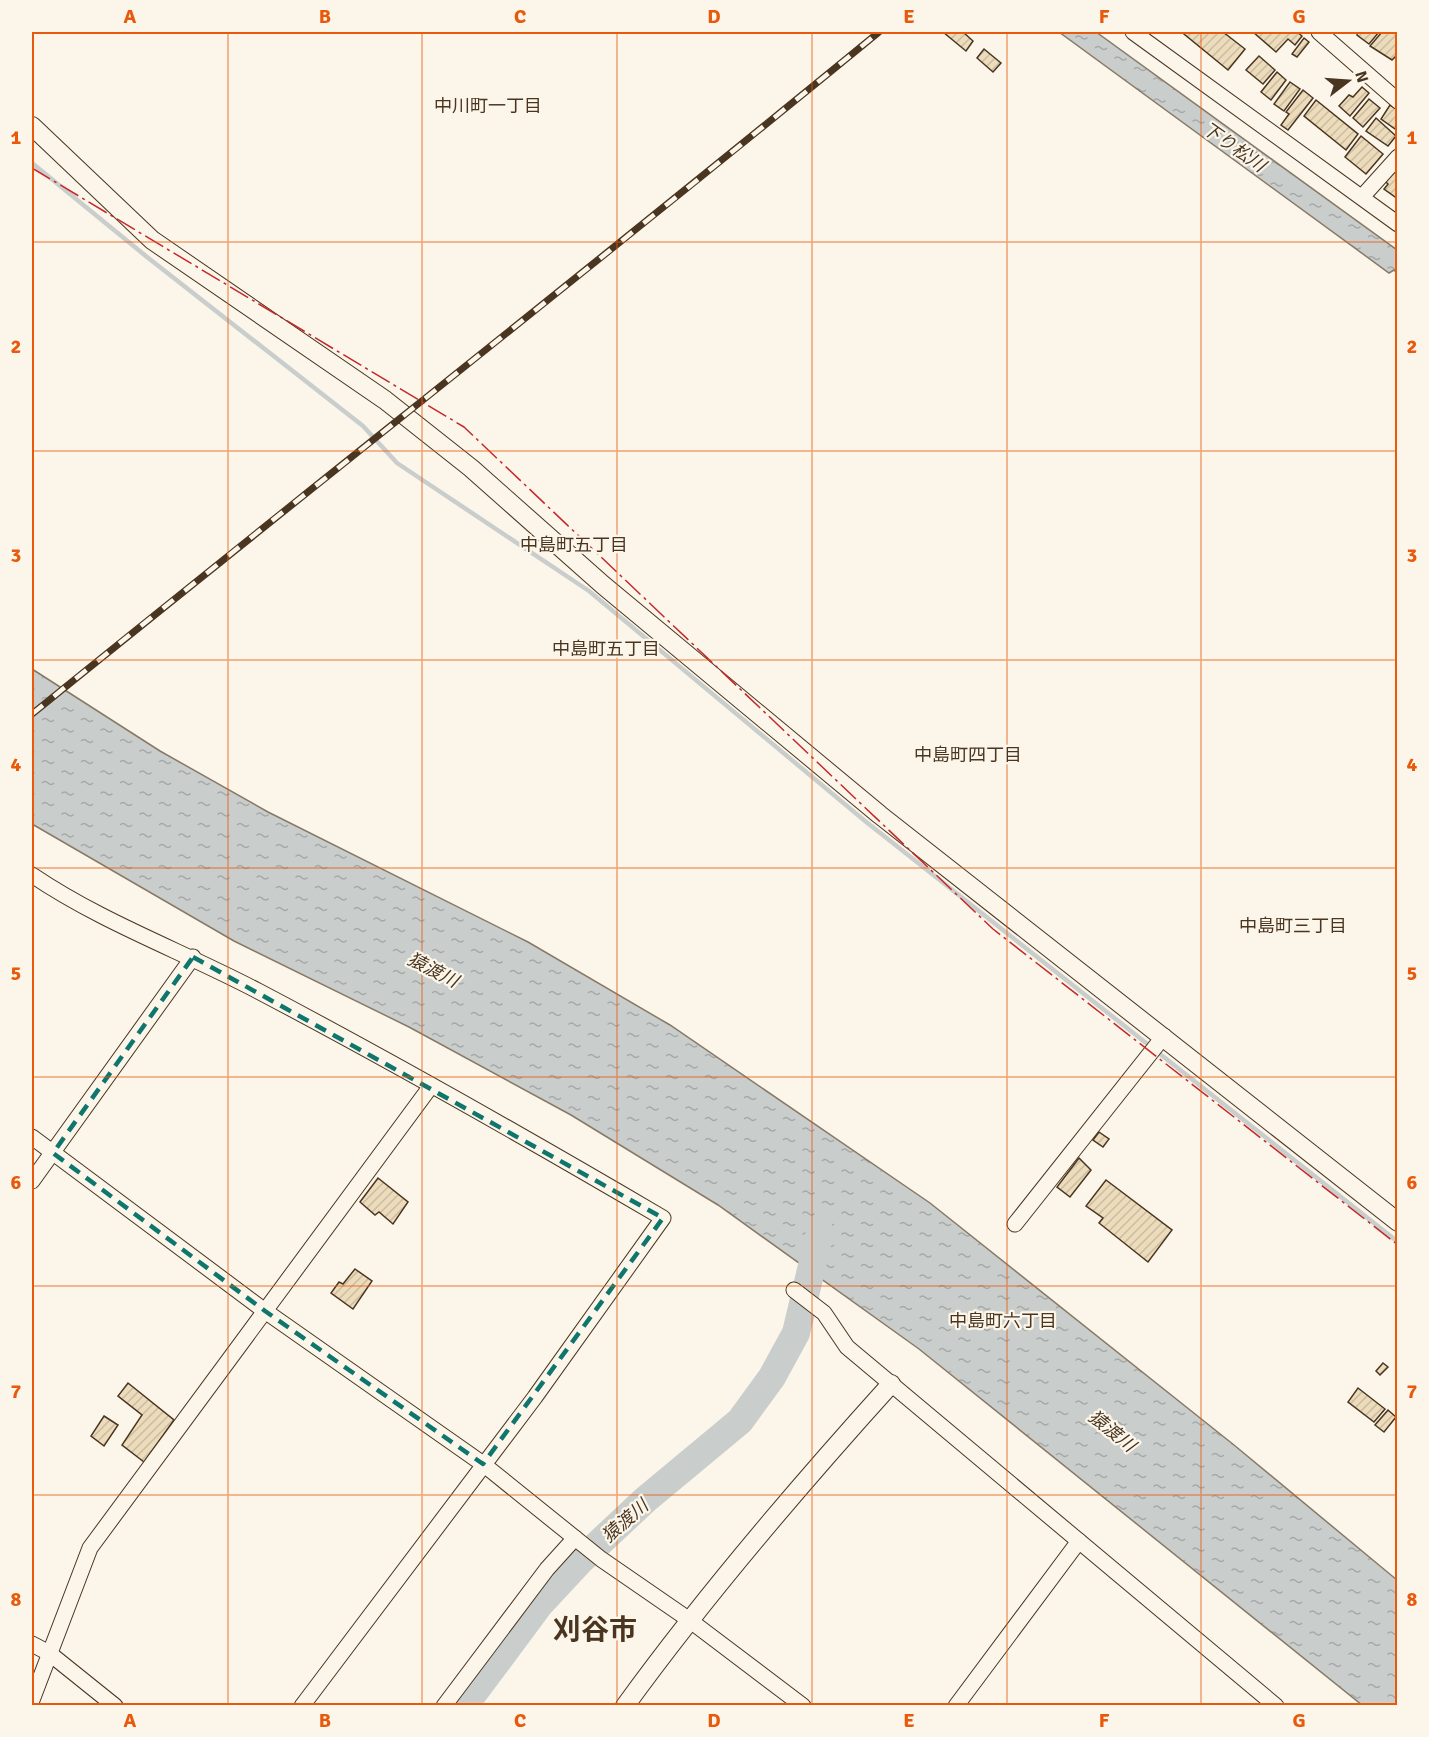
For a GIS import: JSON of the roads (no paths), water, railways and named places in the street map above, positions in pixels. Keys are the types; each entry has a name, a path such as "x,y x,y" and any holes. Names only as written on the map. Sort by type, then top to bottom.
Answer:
{"street":[{"path":"1133,32 1398,224"},
{"path":"1319,32 1398,101"},
{"path":"32,126 152,240 385,400 471,468 603,585 880,815 1398,1222"},
{"path":"1362,197 1398,157"},
{"path":"32,875 61,895 142,938 194,957 366,1047 663,1218 535,1397 302,1706"},
{"path":"32,1182 194,957"},
{"path":"1015,1224 1163,1039"},
{"path":"32,1700 90,1548 431,1086"},
{"path":"32,1137 265,1311 483,1464 601,1559 688,1619 803,1706"},
{"path":"794,1290 824,1313 847,1347 1276,1706"},
{"path":"625,1706 688,1619 819,1464 891,1384"},
{"path":"444,1706 547,1569 576,1539"},
{"path":"956,1706 1079,1541"},
{"path":"32,1644 49,1653 115,1706"}],"water":[{"name":"下り松川","path":"1059,32 1096,32 1397,250 1397,273 1394,270 1389,273"},
{"path":"32,669 160,751 268,812 528,942 670,1025 930,1203 1234,1445 1397,1580 1397,1705 1362,1705 919,1349 718,1205 571,1115 409,1027 234,941 32,824"}],"waterway":[{"path":"32,163 147,257 363,426 397,463 589,591 865,821 1398,1242"},
{"name":"猿渡川","path":"464,1706 540,1604 581,1560 645,1500 740,1421 772,1377 796,1333 820,1232"}],"railway":[{"path":"32,714 879,32"}],"district":[{"name":"中川町一丁目","path":"488,106"},
{"name":"中島町五丁目","path":"574,545"},
{"name":"中島町五丁目","path":"606,649"},
{"name":"中島町四丁目","path":"968,755"},
{"name":"中島町三丁目","path":"1293,926"},
{"name":"中島町六丁目","path":"1003,1321"},
{"name":"刈谷市","path":"595,1630"}]}
